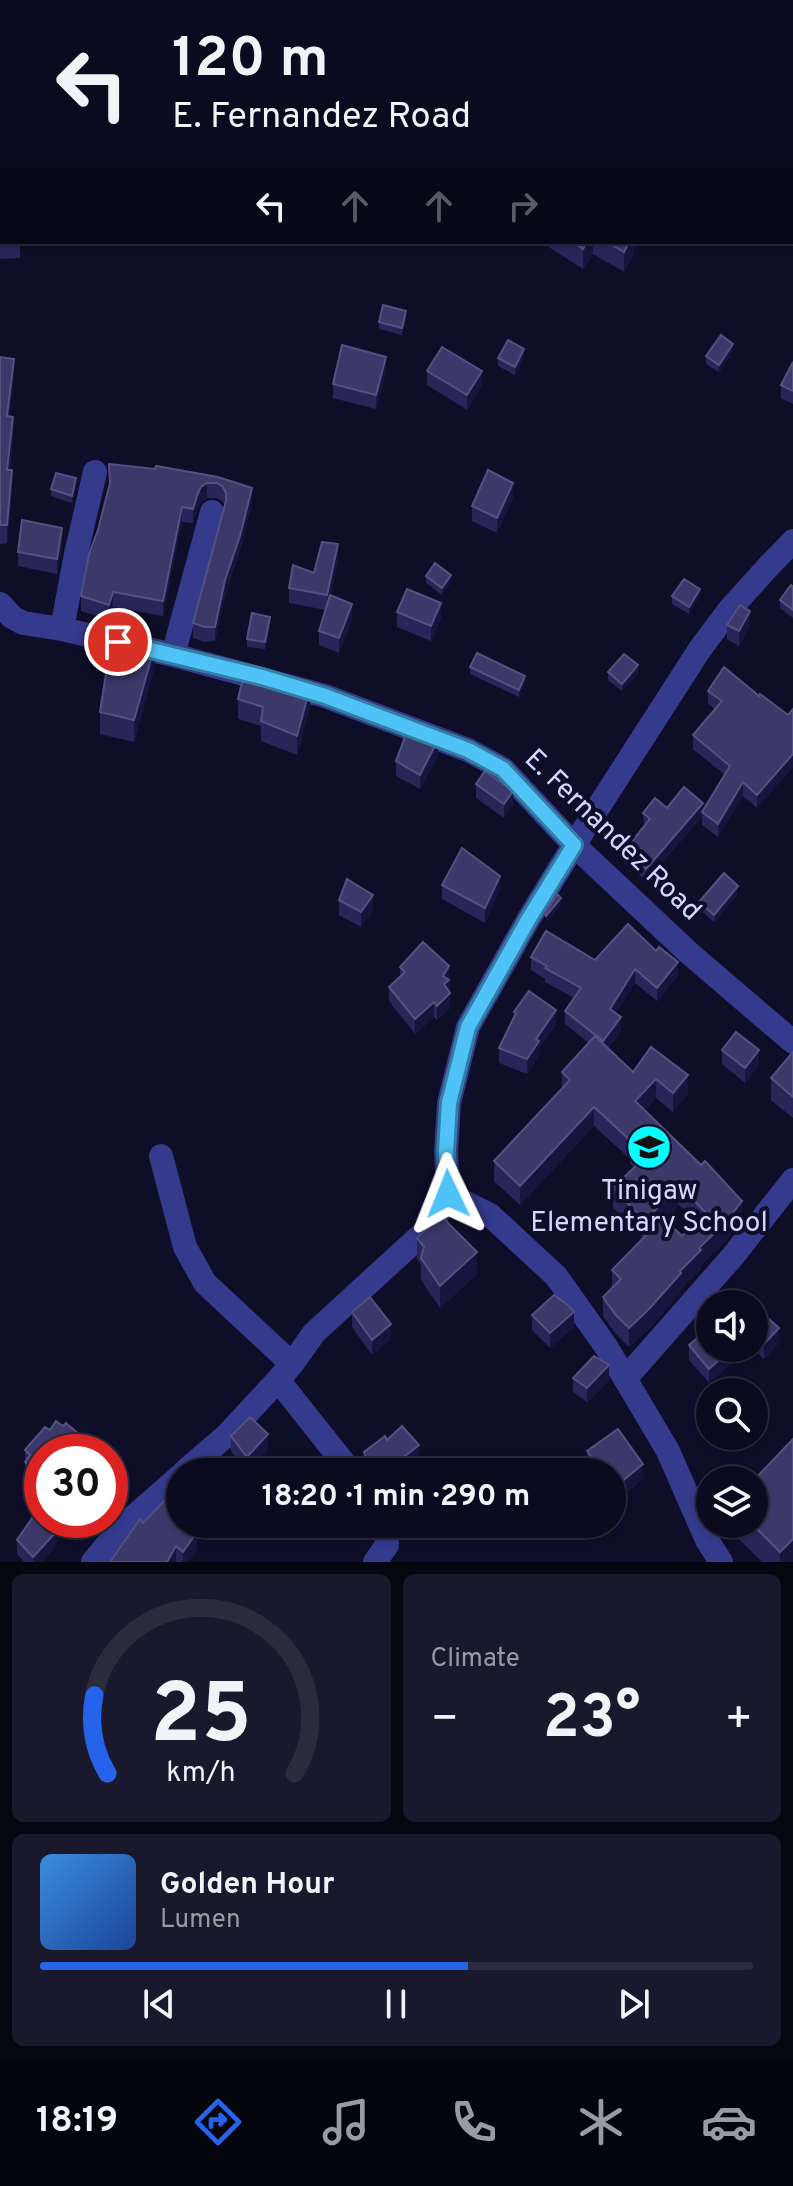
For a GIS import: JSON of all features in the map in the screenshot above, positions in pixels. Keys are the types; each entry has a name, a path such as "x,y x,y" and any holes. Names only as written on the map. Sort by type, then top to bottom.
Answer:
{"street":[{"path":"62,629 95,472"},
{"path":"173,655 212,512"},
{"path":"200,1458 228,1434 285,1372 314,1333 432,1225 448,1194 446,1151 449,1103 468,1027 574,845 700,649 730,609 793,541"},
{"name":"E. Fernandez Road","path":"0,604 23,623 173,655 325,696 468,750 503,769 574,845 689,953 793,1042"},
{"path":"161,1156 185,1247 205,1283 285,1372 342,1458"},
{"path":"625,1379 733,1256 793,1180"},
{"path":"448,1194 490,1215 556,1276 607,1348 668,1451 707,1540 721,1562"},
{"path":"93,1562 121,1528 166,1488"},
{"path":"375,1562 387,1545 387,1538"}],"building":[{"path":"610,244 628,244 624,252"},
{"path":"383,305 406,311 402,328 379,322"},
{"path":"721,335 733,344 719,365 706,356"},
{"path":"508,340 524,349 515,367 498,358"},
{"path":"342,345 386,357 376,395 333,384"},
{"path":"442,347 482,371 467,395 427,371"},
{"path":"0,357 14,359 7,416 13,417 7,470 12,470 7,525 0,525"},
{"path":"793,362 793,391 781,385"},
{"path":"109,464 155,469 156,466 218,477 252,488 225,580 215,627 193,623 226,501 226,493 217,483 207,483 201,487 193,509 182,507 163,601 113,592 109,605 81,596 89,554 110,483"},
{"path":"488,470 513,483 497,518 472,506"},
{"path":"56,473 76,478 72,496 51,489"},
{"path":"22,520 62,528 57,559 18,552"},
{"path":"322,542 338,544 327,595 289,588 293,565 314,573"},
{"path":"435,563 451,575 442,588 426,576"},
{"path":"684,579 700,589 689,607 672,596"},
{"path":"791,585 793,587 793,610 780,600"},
{"path":"407,589 441,603 431,626 397,612"},
{"path":"330,595 352,604 339,638 319,631"},
{"path":"740,605 750,611 739,631 727,625"},
{"path":"252,613 270,617 265,642 247,639"},
{"path":"112,635 155,645 134,720 100,712"},
{"path":"477,653 525,676 519,690 470,667"},
{"path":"624,654 638,665 622,684 608,672"},
{"path":"724,667 788,715 793,709 793,754 757,795 743,782 718,824 702,812 730,766 693,735 722,701 708,691"},
{"path":"245,670 310,688 297,736 261,721 263,707 238,699"},
{"path":"408,729 438,740 420,775 396,761"},
{"path":"485,771 513,791 504,804 476,784"},
{"path":"684,787 703,803 646,869 624,851 650,819 643,813 655,798 667,808"},
{"path":"462,848 500,876 485,908 442,885"},
{"path":"724,873 738,886 714,915 699,902"},
{"path":"347,879 373,895 361,912 339,900"},
{"path":"557,894 561,898 546,916 545,914"},
{"path":"628,924 656,951 659,947 678,962 657,988 635,969 610,1009 621,1017 603,1041 565,1011 581,988 531,957 546,931 595,960"},
{"path":"423,942 449,966 443,976 449,980 444,984 450,993 437,1006 434,1002 415,1019 389,987 405,972 400,967"},
{"path":"529,991 556,1010 536,1039 539,1041 527,1059 499,1048 514,1012"},
{"path":"736,1032 759,1050 745,1068 722,1050"},
{"path":"595,1036 633,1072 651,1047 688,1075 673,1093 656,1079 635,1101 701,1165 705,1161 742,1201 629,1328 603,1297 621,1279 612,1270 663,1218 682,1236 706,1213 679,1185 645,1221 613,1188 644,1158 630,1144 632,1142 594,1107 520,1186 494,1161 570,1080 562,1072"},
{"path":"793,1052 793,1097 771,1078"},
{"path":"443,1218 477,1252 440,1286 421,1258 424,1247 417,1238"},
{"path":"554,1295 574,1312 550,1333 532,1315"},
{"path":"370,1297 391,1324 372,1340 352,1312"},
{"path":"768,1318 779,1328 768,1340"},
{"path":"696,1339 696,1353 689,1345"},
{"path":"594,1356 609,1365 587,1388 573,1378"},
{"path":"703,1362 717,1362 709,1369"},
{"path":"250,1417 268,1434 247,1457 231,1436"},
{"path":"56,1421 63,1426 66,1423 79,1434 39,1434 45,1427 50,1430"},
{"path":"402,1426 419,1445 403,1458 366,1458 364,1452 385,1436 387,1440"},
{"path":"618,1429 643,1464 626,1478 626,1458 592,1458 587,1451"},
{"path":"793,1439 793,1539 780,1552 766,1538 767,1466"},
{"path":"165,1500 166,1538 193,1538 183,1552 176,1546 167,1562 110,1562 140,1519 143,1523"},
{"path":"24,1530 24,1538 51,1538 33,1557 17,1540"}],"place":[{"name":"Tinigaw Elementary School","path":"649,1147"}],"route":[{"path":"118,642 262,677 325,696 468,750 503,769 574,845 468,1027 449,1103 446,1151 448,1194"}]}
